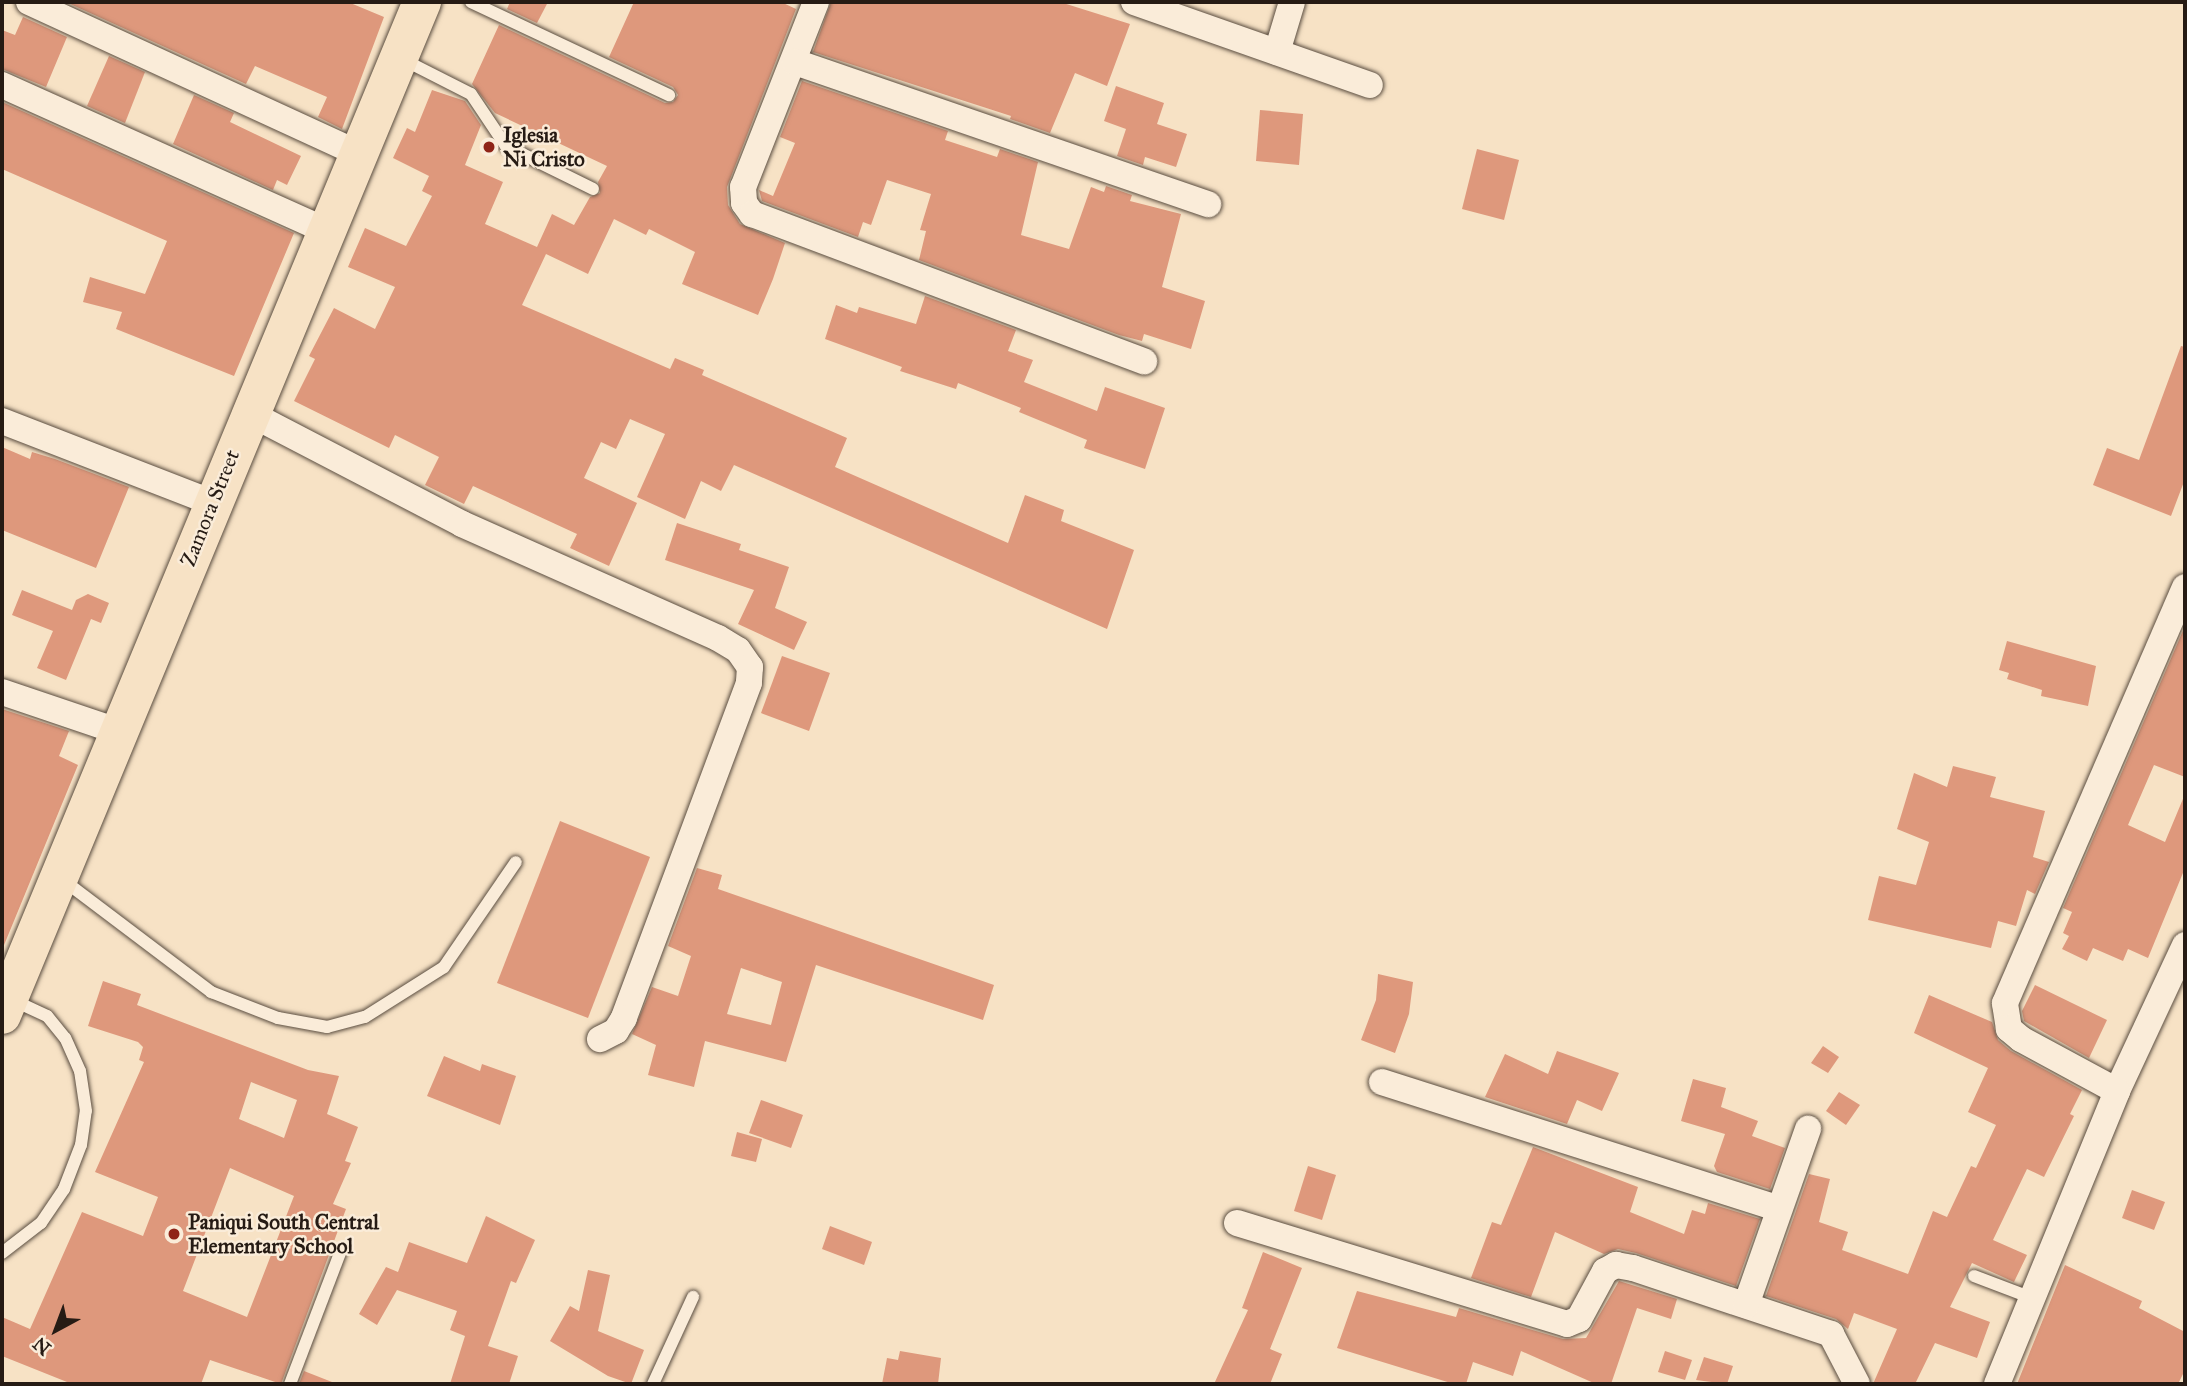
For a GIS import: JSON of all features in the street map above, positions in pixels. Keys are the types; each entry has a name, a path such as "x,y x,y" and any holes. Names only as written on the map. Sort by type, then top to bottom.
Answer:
{"main road":[{"name":"Zamora Street","path":"5,1007 120,732 212,502 422,2"}],"street":[{"path":"29,2 358,153"},
{"path":"816,2 795,62 743,187 744,203 752,214 1144,361"},
{"path":"1134,2 1370,85"},
{"path":"1277,52 1292,2"},
{"path":"795,62 1208,204"},
{"path":"2,85 327,231"},
{"path":"249,413 462,524 718,638 738,650 750,667 749,683 624,1018 616,1031 600,1039"},
{"path":"2,421 212,502"},
{"path":"2118,1091 2021,1039 2009,1029 2005,1003 2185,587"},
{"path":"2,692 120,732"},
{"path":"1997,1384 2118,1091 2185,945"},
{"path":"1382,1082 1777,1208"},
{"path":"1746,1306 1777,1208 1808,1129"},
{"path":"1237,1223 1567,1324 1579,1319 1605,1271 1616,1265 1831,1334 1857,1384"}],"lane":[{"path":"471,2 669,95"},
{"path":"398,58 471,94 506,146 593,189"},
{"path":"60,878 211,992 278,1018 327,1027 365,1017 444,967 516,862"},
{"path":"2,1253 41,1223 64,1189 81,1145 86,1111 79,1071 65,1038 47,1016 5,1007"},
{"path":"290,1384 340,1253"},
{"path":"1974,1276 2032,1298"},
{"path":"653,1384 693,1297"}],"building":[{"path":"66,2 348,2 384,17 342,129 318,117 327,97 255,66 246,84"},
{"path":"510,2 548,2 537,23 507,9"},
{"path":"634,2 781,2 796,9 727,187 728,205 740,224 785,243 773,279 758,315 682,284 695,252 649,229 646,235 614,219 588,274 546,254 522,305 670,369 675,358 704,370 702,375 847,438 835,467 1008,543 1025,495 1064,510 1061,521 1134,550 1107,629 734,465 721,491 701,481 685,519 637,497 665,434 630,419 616,449 601,442 584,478 637,503 609,566 570,548 577,534 473,486 464,504 425,485 439,457 395,435 389,448 294,401 315,359 309,356 334,308 375,329 395,287 348,267 365,228 406,246 432,196 422,191 429,176 393,158 407,128 415,132 432,90 465,101 481,125 465,165 503,182 485,224 537,247 552,214 574,225 590,197 600,193 598,182 607,166 495,113 472,84 499,25 665,103 673,102 678,95 673,87 609,57"},
{"path":"831,2 1060,2 1130,24 1107,86 1075,73 1050,133 1010,119 1011,116 813,52"},
{"path":"23,17 67,37 46,87 2,69 2,30 15,35"},
{"path":"109,56 145,72 125,123 87,106"},
{"path":"802,81 948,131 945,140 997,157 1000,149 1038,162 1021,235 1069,249 1091,187 1104,192 1106,186 1132,195 1130,201 1181,214 1162,287 1205,301 1191,349 1144,334 1142,341 1119,335 919,260 926,231 920,230 931,194 887,180 871,225 863,222 858,237 762,201 759,190 773,196 795,143 780,137"},
{"path":"1116,86 1164,103 1157,124 1187,134 1176,167 1145,157 1143,165 1117,156 1126,129 1104,121"},
{"path":"194,95 234,113 230,122 301,156 287,185 277,180 273,190 173,144"},
{"path":"2,102 294,233 234,376 116,329 122,312 83,302 90,277 145,294 167,241 2,169"},
{"path":"1260,110 1303,114 1299,165 1256,161"},
{"path":"1477,149 1519,160 1504,220 1462,209"},
{"path":"925,296 1016,330 1008,351 1033,360 1024,382 1097,411 1105,387 1165,408 1145,469 1084,448 1087,440 1019,412 1021,408 958,383 956,389 900,371 902,367 825,339 836,305 857,313 859,307 916,324"},
{"path":"2181,346 2185,347 2185,479 2171,516 2093,485 2107,448 2139,460"},
{"path":"2,447 30,459 32,452 55,459 129,487 96,568 2,530"},
{"path":"677,523 741,544 739,550 789,567 775,608 807,622 794,650 738,624 754,590 665,560"},
{"path":"22,590 72,610 76,600 88,594 109,603 101,623 91,619 66,680 37,668 53,631 12,615"},
{"path":"2185,626 2185,777 2154,765 2128,825 2165,842 2185,794 2185,868 2148,958 2128,949 2123,961 2093,948 2087,961 2062,949 2069,936 2063,933 2072,912 2063,908"},
{"path":"2007,641 2096,666 2088,706 2041,696 2042,690 2007,679 2009,673 1999,670"},
{"path":"782,656 830,673 809,731 761,713"},
{"path":"2,709 69,731 59,756 78,765 2,950"},
{"path":"1953,766 1996,777 1990,797 2045,811 2033,857 2049,862 2035,894 2027,890 2016,926 1998,921 1991,948 1868,920 1879,876 1916,885 1929,842 1897,829 1914,773 1947,787"},
{"path":"560,821 650,857 588,1018 497,983"},
{"path":"697,868 722,875 718,889 994,985 983,1020 816,965 786,1062 705,1041 694,1087 648,1075 656,1045 632,1034 652,987 678,996 691,956 668,946","holes":["741,968 782,982 771,1025 727,1014"]},
{"path":"1378,974 1413,982 1409,1014 1395,1053 1361,1040 1376,1000"},
{"path":"103,981 141,994 137,1005 308,1070 339,1076 327,1114 358,1127 345,1161 351,1163 333,1204 346,1209 281,1384 210,1360 201,1384 72,1384 2,1356 2,1317 30,1329 82,1212 143,1236 158,1197 95,1172 144,1062 139,1060 143,1047 138,1042 88,1026","holes":["251,1082 297,1100 284,1138 239,1119","230,1168 294,1196 247,1317 183,1291"]},
{"path":"2035,985 2107,1020 2089,1058 2024,1021 2022,1011"},
{"path":"1929,995 1992,1022 1998,1040 2011,1051 2082,1090 2070,1114 2074,1116 2044,1177 2027,1169 1993,1240 2027,1255 2014,1282 1972,1263 1950,1307 1990,1322 1977,1358 1935,1343 1915,1384 1873,1384 1897,1329 1854,1313 1848,1329 1836,1319 1766,1296 1809,1174 1830,1179 1819,1222 1848,1232 1842,1250 1908,1274 1933,1211 1947,1217 1971,1166 1976,1168 1996,1125 1968,1112 1988,1068 1914,1033"},
{"path":"1823,1046 1839,1057 1828,1073 1811,1063"},
{"path":"1557,1051 1619,1073 1602,1111 1577,1100 1567,1124 1485,1097 1505,1054 1548,1074"},
{"path":"444,1056 480,1071 482,1064 516,1076 500,1125 427,1096"},
{"path":"1693,1079 1726,1088 1721,1107 1758,1121 1752,1136 1785,1148 1770,1189 1717,1172 1714,1166 1725,1134 1681,1121"},
{"path":"1839,1092 1860,1105 1846,1125 1826,1111"},
{"path":"761,1100 803,1115 791,1148 749,1133"},
{"path":"737,1132 762,1139 756,1162 731,1156"},
{"path":"1533,1147 1638,1187 1630,1212 1684,1234 1692,1210 1705,1214 1708,1203 1760,1219 1736,1286 1636,1253 1618,1249 1604,1254 1555,1232 1531,1297 1471,1278 1492,1222 1501,1225"},
{"path":"1308,1166 1336,1175 1322,1220 1294,1211"},
{"path":"2132,1190 2165,1202 2154,1230 2122,1218"},
{"path":"486,1216 535,1240 516,1283 511,1281 488,1346 518,1356 509,1384 450,1384 465,1336 450,1330 457,1311 397,1290 377,1325 359,1314 386,1267 398,1272 409,1242 467,1263"},
{"path":"830,1226 872,1242 864,1265 822,1249"},
{"path":"1263,1252 1302,1268 1270,1349 1282,1354 1270,1384 1214,1384 1248,1310 1242,1308"},
{"path":"2065,1265 2142,1301 2139,1308 2185,1332 2185,1370 2178,1384 2017,1384"},
{"path":"588,1270 610,1275 598,1331 644,1350 631,1384 608,1376 550,1341 570,1306 579,1311"},
{"path":"1619,1281 1677,1299 1671,1319 1637,1308 1611,1384 1596,1384 1521,1351 1513,1376 1473,1362 1466,1384 1454,1384 1337,1348 1357,1291 1456,1317 1459,1308 1563,1339 1586,1338"},
{"path":"900,1351 941,1358 938,1384 882,1384 887,1358 898,1360"},
{"path":"1665,1351 1692,1360 1685,1380 1658,1372"},
{"path":"1704,1357 1733,1366 1727,1384 1696,1380"},
{"path":"304,1371 332,1382 332,1384 299,1384"}],"place":[{"name":"Iglesia Ni Cristo","path":"489,147"},
{"name":"Paniqui South Central Elementary School","path":"174,1234"}]}
